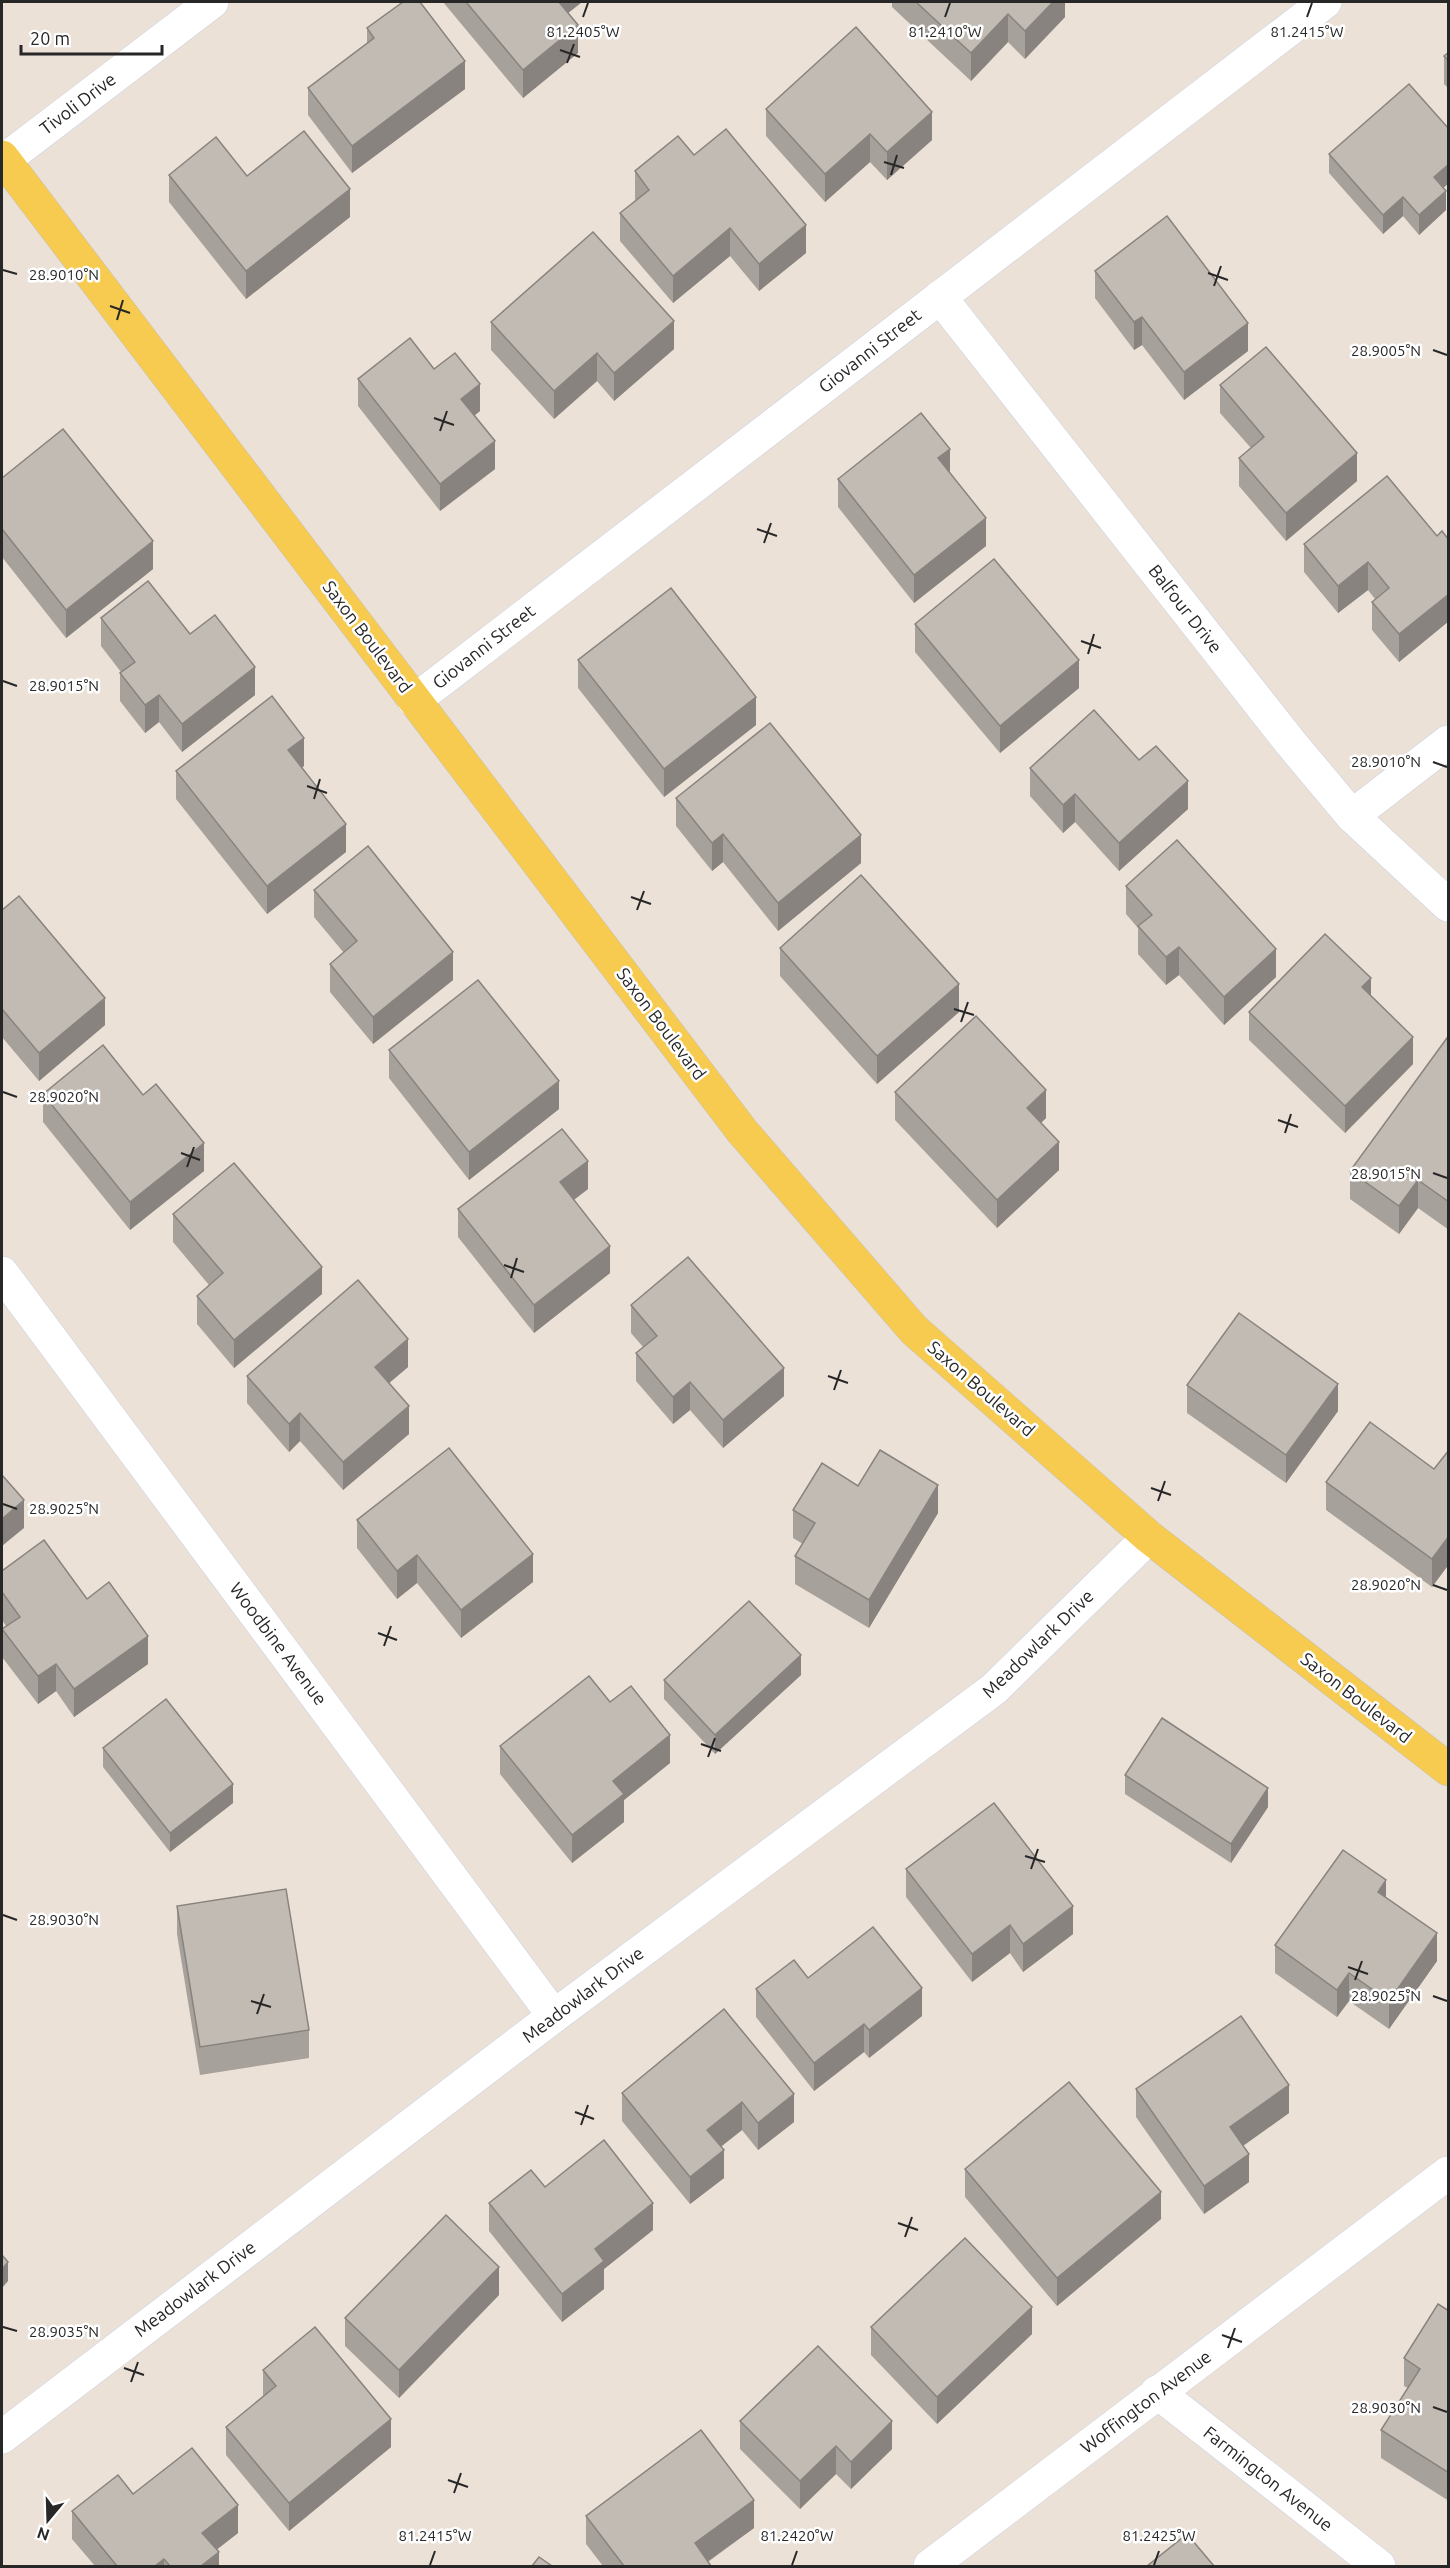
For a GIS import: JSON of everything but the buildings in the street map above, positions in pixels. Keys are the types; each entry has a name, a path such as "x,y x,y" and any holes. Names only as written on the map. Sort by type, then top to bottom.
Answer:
{"main road":[{"name":"Saxon Boulevard","path":"2,160 742,1131 914,1330 1149,1537 1449,1769"}],"street":[{"name":"Tivoli Drive","path":"2,160 212,2"},
{"name":"Giovanni Street","path":"414,701 1325,2"},
{"name":"Balfour Drive","path":"940,297 1290,742 1352,816 1449,905"},
{"path":"1352,816 1449,742"},
{"name":"Woodbine Avenue","path":"2,1273 554,2016"},
{"name":"Meadowlark Drive","path":"2,2437 554,2016 994,1689 1149,1537"},
{"name":"Woffington Avenue","path":"930,2566 1449,2173"},
{"name":"Farmington Avenue","path":"1157,2392 1379,2566"}]}
